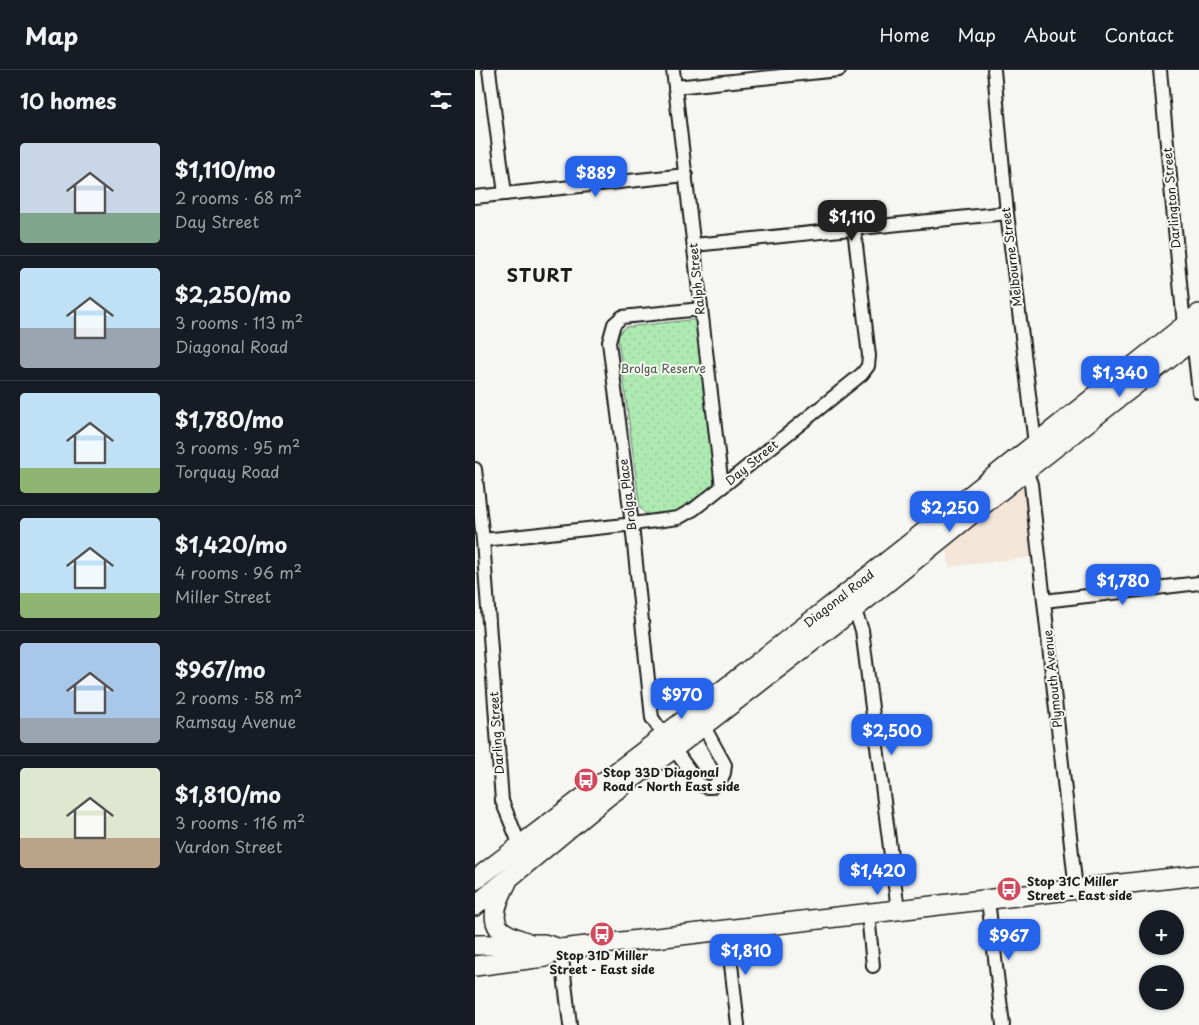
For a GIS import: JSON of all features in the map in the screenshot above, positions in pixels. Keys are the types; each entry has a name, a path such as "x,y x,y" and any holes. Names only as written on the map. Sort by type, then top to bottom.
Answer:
{"main road":[{"name":"Diagonal Road","path":"475,880 527,851 609,794 669,742 849,602 1039,450 1192,333 1199,314"},
{"name":"Diagonal Road","path":"669,742 703,725 849,602 1026,470 1039,450"},
{"name":"Diagonal Road","path":"475,906 510,877 527,851"},
{"path":"475,966 545,957 561,950 1199,876"},
{"path":"510,877 499,897 495,913 496,921 500,929 528,943"},
{"path":"475,945 528,943 544,944 561,950"}],"street":[{"path":"489,70 505,194"},
{"name":"Ralph Street","path":"673,70 722,487"},
{"path":"675,87 839,70"},
{"name":"Melbourne Street","path":"994,70 1007,213 1039,450"},
{"name":"Darlington Street","path":"1161,70 1199,392"},
{"path":"475,197 685,175"},
{"path":"694,245 1007,213"},
{"name":"Day Street","path":"483,540 677,518 694,509 862,374 868,366 869,356 854,228"},
{"name":"Brolga Place","path":"669,742 652,718 632,524 609,342 614,324 622,317 701,309"},
{"name":"Darling Street","path":"475,469 483,540 502,801 517,838 527,851"},
{"name":"Plymouth Avenue","path":"1026,470 1031,484 1076,890"},
{"path":"1044,601 1199,583"},
{"path":"849,602 862,630 898,910"},
{"path":"669,742 699,784 712,787 721,780 725,765 703,725"},
{"path":"987,900 1003,1025"},
{"path":"868,914 873,966"},
{"path":"727,930 739,1025"},
{"path":"561,950 570,1025"}],"shaded area":[{"path":"1017,484 1024,490 1031,557 949,567 946,541"}],"green space":[{"name":"Brolga Reserve","path":"696,320 699,324 715,480 712,486 678,511 648,515 640,508 618,337 626,327"}],"place":[{"name":"Stop 33D Diagonal Road - North East side","path":"586,780"},
{"name":"Stop 31C Miller Street - East side","path":"1009,889"},
{"name":"Stop 31D Miller Street - East side","path":"602,934"}],"district":[{"name":"STURT","path":"540,276"}]}
